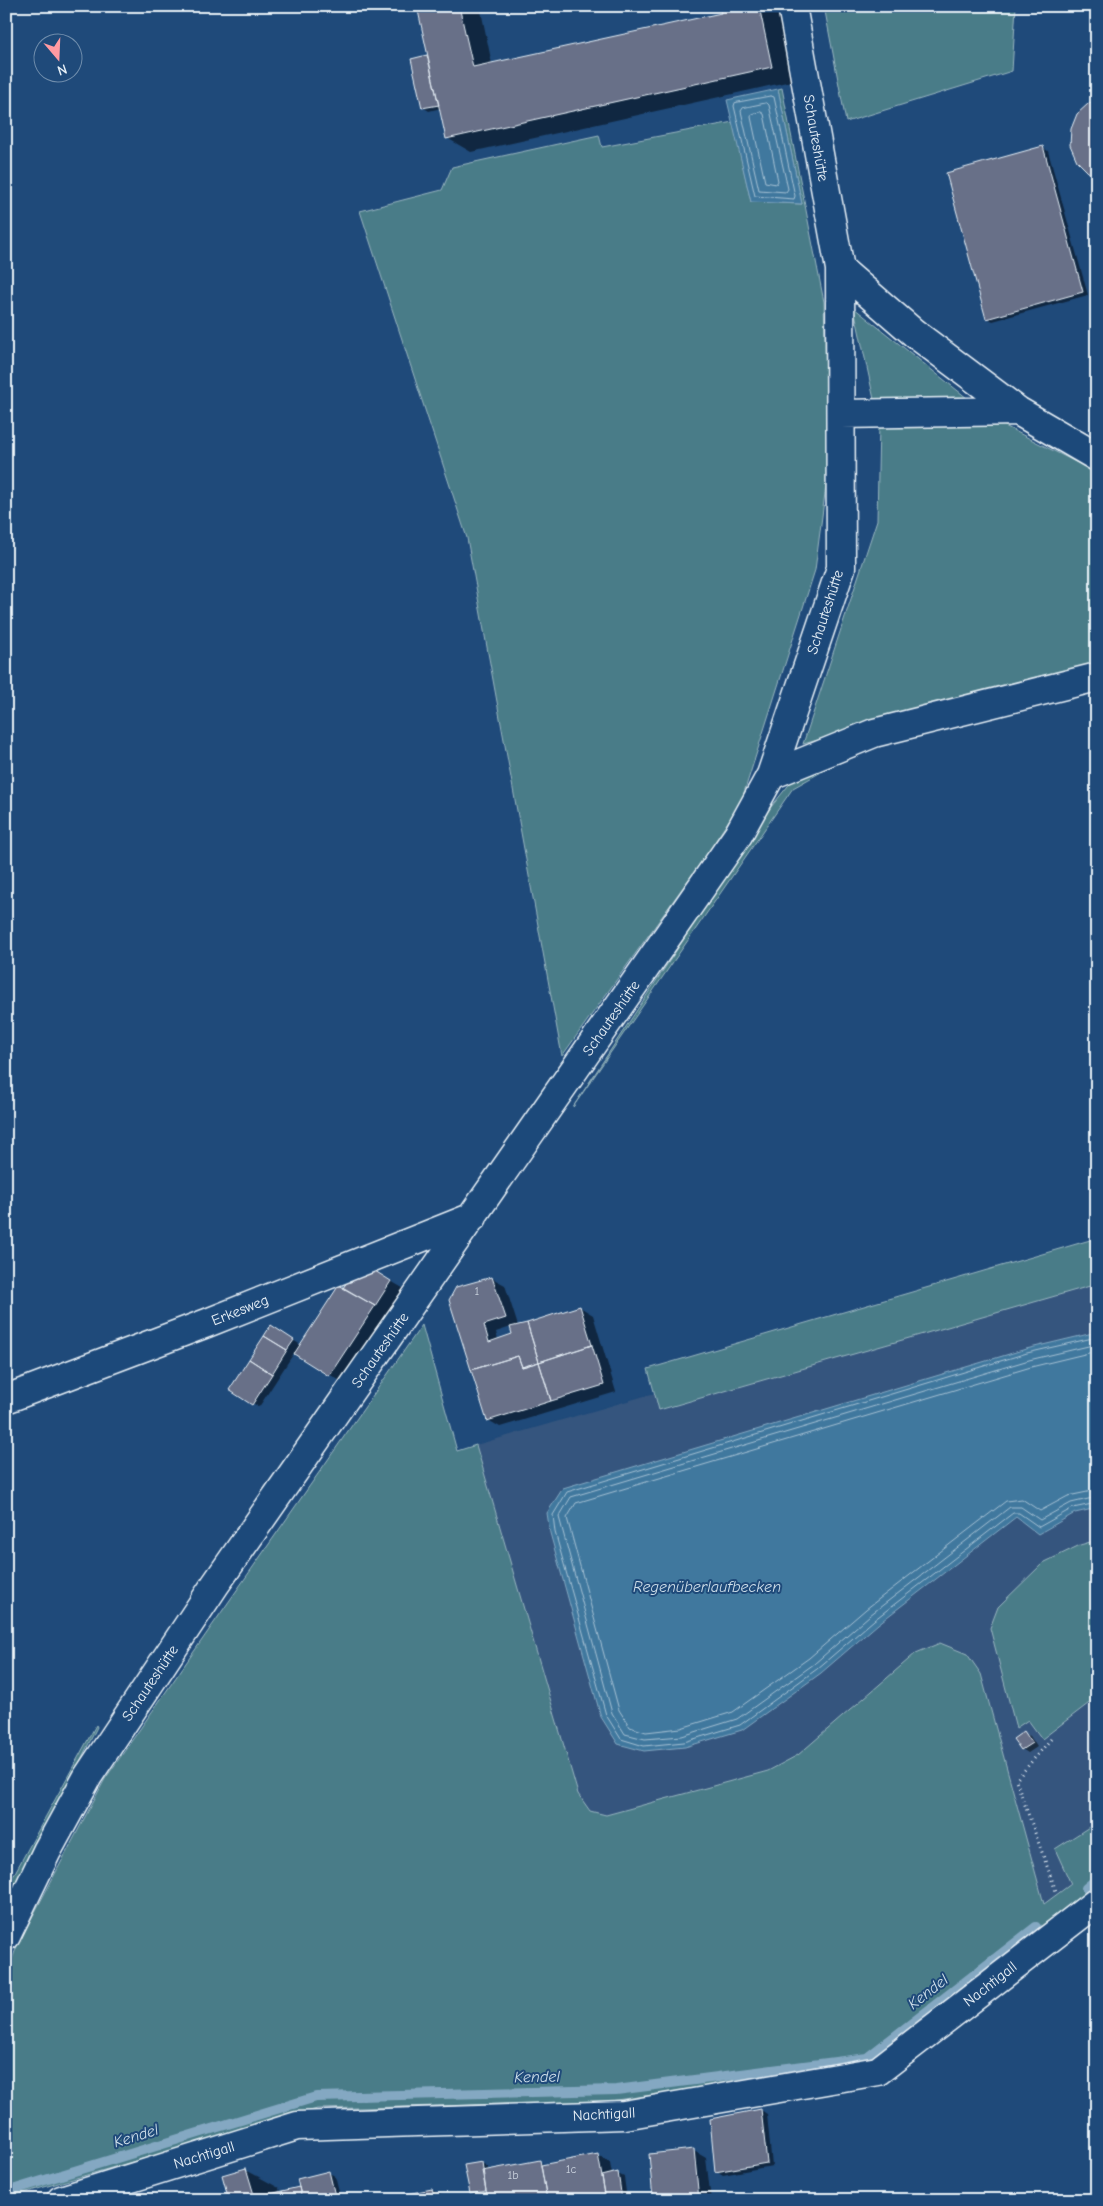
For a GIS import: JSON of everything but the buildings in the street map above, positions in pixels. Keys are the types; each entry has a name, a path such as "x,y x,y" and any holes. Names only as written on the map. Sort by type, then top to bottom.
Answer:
{"street":[{"name":"Schauteshütte","path":"6,1936 47,1851 88,1776 215,1585 738,835 771,775 840,568 840,269 792,6"},
{"path":"840,269 914,333 1018,411 1097,457"},
{"path":"841,414 1018,411"},
{"path":"771,775 874,733 1097,677"},
{"name":"Erkesweg","path":"6,1399 207,1323 472,1217"},
{"name":"Nachtigall","path":"61,2200 297,2126 624,2115 878,2071 1097,1902"}],"path":[{"path":"1051,1739 1016,1780 1055,1891 1071,1921"}],"shaded area":[{"path":"1092,1283 1097,1284 1097,1332 1026,1349 547,1514 550,1533 601,1717 821,1673 878,1624 1016,1517 1038,1534 1075,1513 1097,1508 1097,1540 1080,1545 1028,1720 1042,1739 1097,1697 1097,1822 1055,1849 1072,1884 1044,1904 981,1674 798,1755 768,1771 606,1815 590,1811 578,1794 476,1445 655,1393 660,1410"}],"green space":[{"path":"824,6 1016,6 1012,71 846,122"},
{"path":"782,88 824,302 828,470 815,570 741,802 706,855 562,1056 467,538 360,211 442,190 452,167 599,135 602,147 733,122 751,202 802,204 778,89"},
{"path":"854,308 972,402 875,404"},
{"path":"997,422 1097,473 1097,664 803,744 877,520 879,425"},
{"path":"853,754 793,788 573,1107 771,807 796,776"},
{"path":"1097,1238 1097,1284 659,1410 648,1369"},
{"path":"422,1325 457,1451 476,1445 578,1794 590,1811 606,1815 768,1771 798,1755 916,1653 940,1643 967,1654 981,1674 1044,1904 1071,1884 1055,1849 1097,1822 1097,1886 872,2064 603,2102 317,2109 6,2198 6,1975 17,1946 105,1779"},
{"path":"1097,1540 1097,1697 1042,1739 1028,1720 1016,1728 990,1628 998,1607 1043,1563 1080,1545"},
{"path":"96,1725 97,1727 6,1911 6,1889"}],"water":[{"path":"778,89 802,204 751,202 727,100"},
{"name":"Regenüberlaufbecken","path":"1097,1332 1097,1508 1075,1513 1038,1534 1016,1517 878,1624 821,1673 742,1730 685,1747 644,1751 618,1744 601,1717 550,1533 547,1513 563,1488 1026,1349"}],"waterway":[{"name":"Kendel","path":"1086,1888 1097,1879"},
{"name":"Kendel","path":"6,2192 316,2097 616,2090 867,2058 1036,1927"}]}
